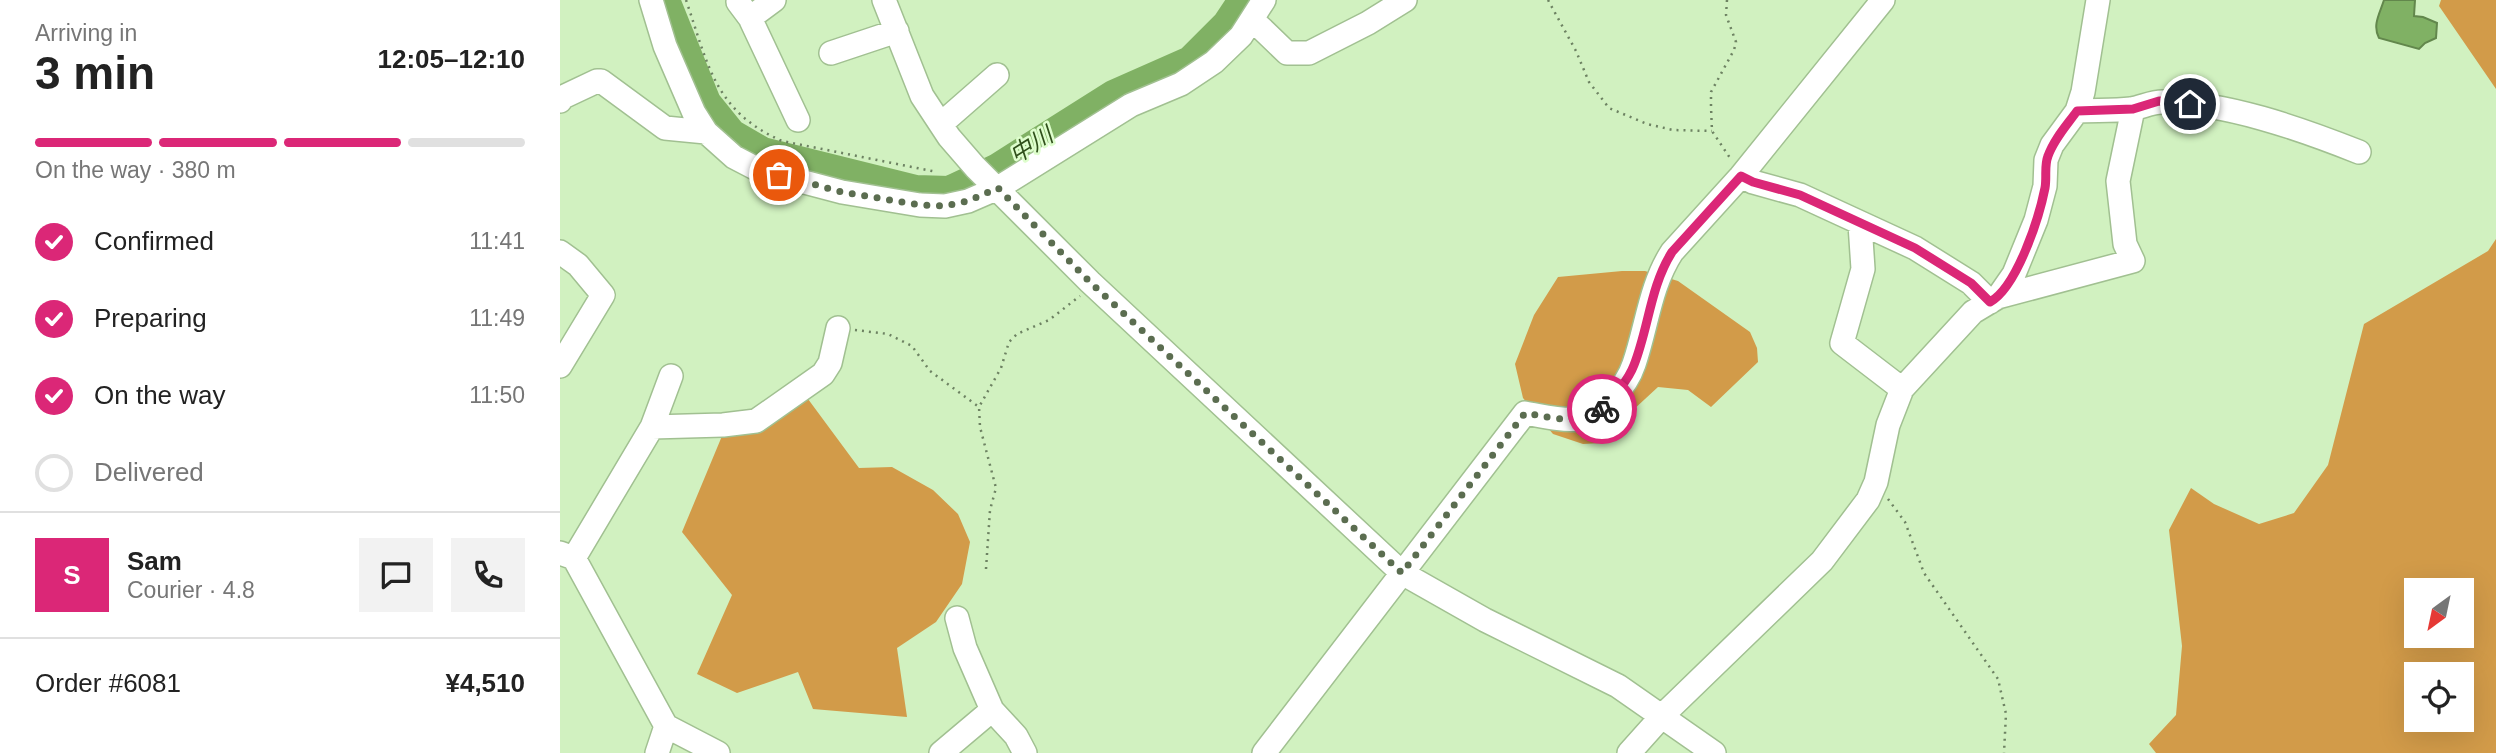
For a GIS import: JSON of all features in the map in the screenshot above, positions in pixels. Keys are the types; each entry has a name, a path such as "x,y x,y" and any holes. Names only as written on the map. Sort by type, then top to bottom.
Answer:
{"street":[{"path":"651,0 665,46 694,113 706,132 734,157 759,170 842,192 920,205 945,206 968,201 1132,105 1181,84 1205,68 1214,62 1241,36 1265,1 1271,13 1231,60 1205,68"},
{"path":"774,0 744,10 798,120"},
{"path":"884,0 922,96 975,167 1090,282 1402,573 1485,620 1618,686 1714,753"},
{"path":"1260,27 1287,53 1309,53 1368,23 1405,0"},
{"path":"1264,753 1525,413 1566,420 1582,419 1603,409 1633,366 1650,302 1663,266 1672,252 1741,176 1883,0"},
{"path":"1994,300 2014,274 2036,220 2045,186 2046,160 2052,145 2077,111 2098,0"},
{"path":"831,52 897,32"},
{"path":"941,124 997,75"},
{"path":"560,101 563,97 601,81 665,128 706,132"},
{"path":"2077,111 2133,109 2159,101 2190,104 2307,131 2359,152"},
{"path":"1629,753 1663,715 1822,561 1868,500 1876,482 1888,425 1902,389 1973,312 1994,300 2133,261 2126,244 2118,181 2133,109"},
{"path":"1741,176 1800,195 1915,248 1994,300"},
{"path":"1860,224 1863,268 1842,343 1902,389"},
{"path":"560,251 578,265 603,295 560,366"},
{"path":"652,427 756,421 823,374 830,363 838,328"},
{"path":"671,376 652,427 567,555 666,726 718,753"},
{"path":"957,618 965,648 992,710 1016,736 1024,753"},
{"path":"941,753 992,710"},
{"path":"657,753 666,726"}],"path":[{"path":"1548,0 1576,51 1589,82 1609,108 1647,124 1673,130 1712,131"},
{"path":"1727,0 1726,15 1736,42 1711,92 1712,131 1741,176"},
{"path":"986,569 990,510 996,488 980,427 979,407 1001,368 1009,342 1017,334 1049,320 1077,300 1090,282"},
{"path":"838,328 888,334 912,346 930,371 979,407"},
{"path":"1876,482 1905,522 1924,573 1998,679 2006,714 2004,753"}],"shaded area":[{"path":"2384,0 2415,0 2414,16 2437,23 2436,38 2419,49 2379,38 2376,24"},
{"path":"2441,0 2496,0 2496,89 2439,6"},
{"path":"2496,239 2496,753 2156,753 2149,744 2176,715 2182,646 2169,530 2191,488 2214,504 2259,524 2294,513 2328,465 2364,324 2488,251"},
{"path":"1645,271 1678,281 1750,332 1757,348 1758,362 1711,407 1688,390 1658,387 1632,411 1626,434 1602,443 1583,444 1553,434 1523,398 1515,364 1534,315 1558,277"},
{"path":"808,399 859,468 892,467 933,490 958,514 970,542 962,584 936,622 897,648 907,717 813,709 798,672 737,693 697,674 732,595 682,532 722,436 768,427"}],"waterway":[{"name":"中川","path":"666,0 707,102 732,133 763,151 916,189 949,190 996,168 1113,94 1190,60 1226,24 1242,0"}],"way so far":[{"path":"779,175 842,192 920,205 945,206 968,201 998,188 1090,282 1402,573 1525,413 1566,420 1582,419 1602,409"}],"route":[{"path":"1602,409 1633,366 1650,302 1663,266 1672,252 1741,176 1800,195 1915,248 1971,283 1990,302 1998,297 2014,274 2036,220 2045,186 2046,160 2052,145 2077,111 2133,109 2159,101 2190,104"}]}
